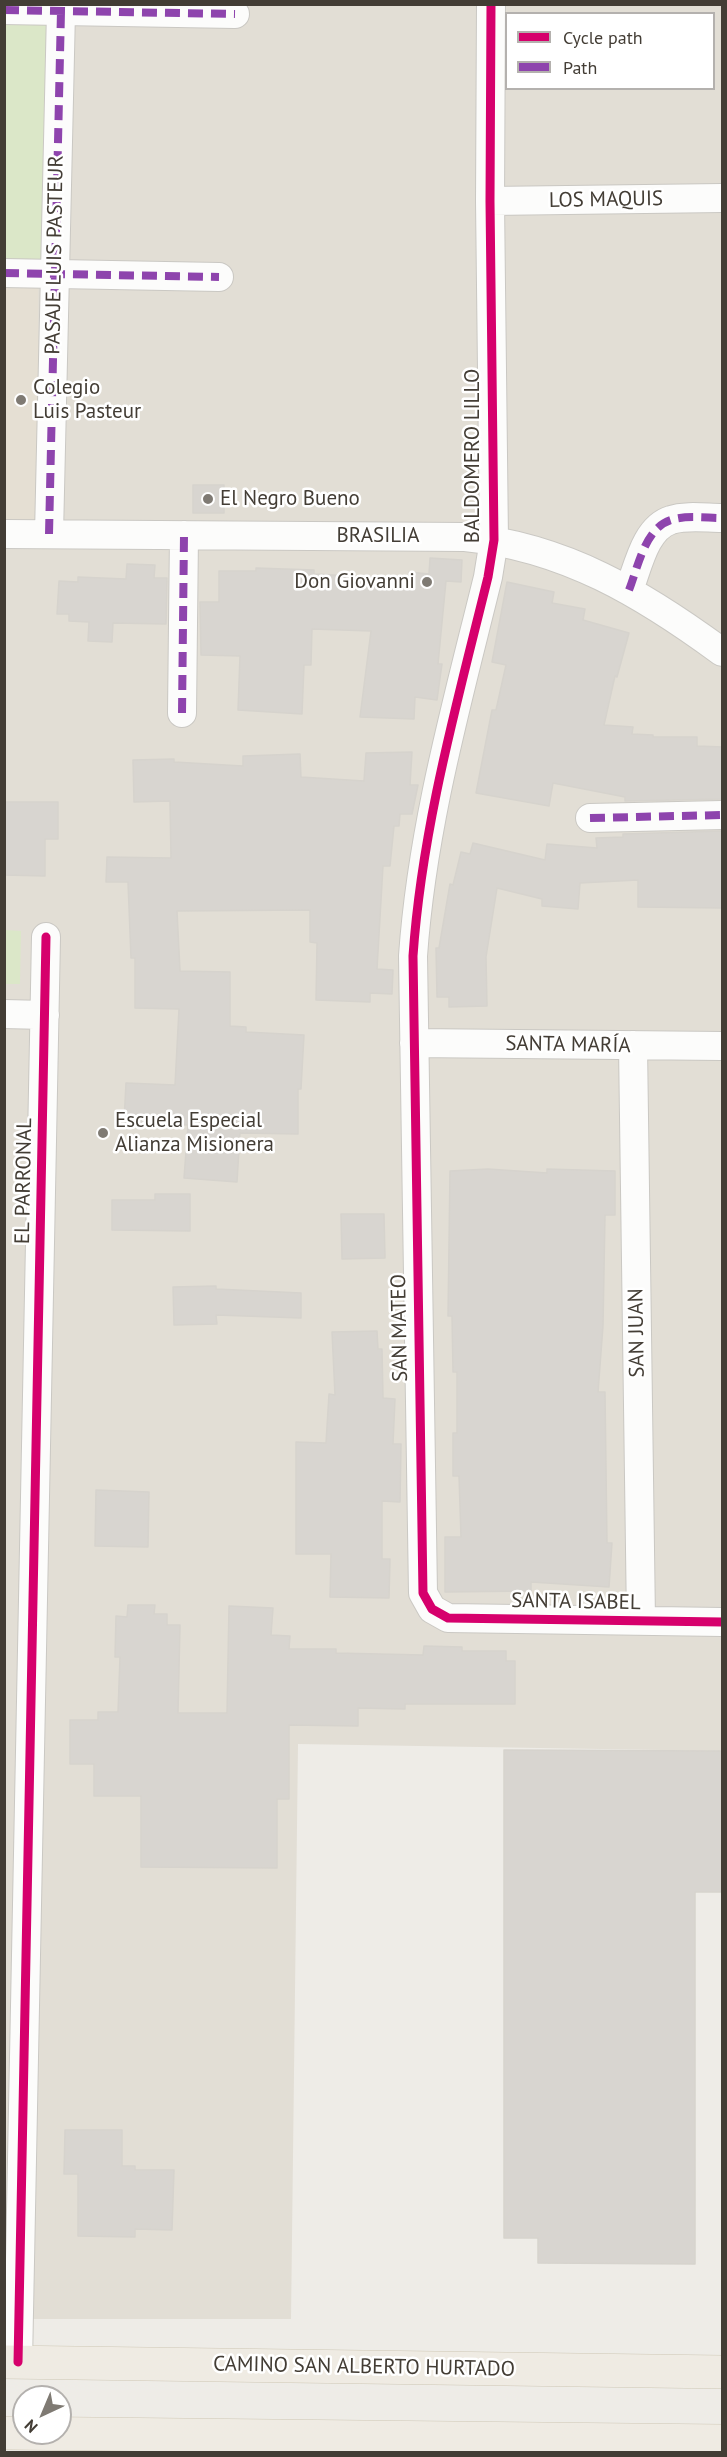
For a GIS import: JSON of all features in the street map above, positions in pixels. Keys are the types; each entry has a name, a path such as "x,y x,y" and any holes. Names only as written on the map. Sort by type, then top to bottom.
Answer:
{"main road":[{"name":"CAMINO SAN ALBERTO HURTADO","path":"11,2362 723,2372"},
{"path":"4,2433 723,2441"}],"street":[{"name":"BALDOMERO LILLO","path":"414,1043 413,956 421,868 429,821 488,577 494,540 490,201 491,4"},
{"path":"4,10 235,14"},
{"name":"PASAJE LUIS PASTEUR","path":"49,534 61,11"},
{"name":"LOS MAQUIS","path":"490,201 723,198"},
{"path":"4,273 219,277"},
{"path":"628,590 648,541 662,524 679,518 723,518"},
{"name":"BRASILIA","path":"4,534 465,537 494,540 548,553 602,575 723,652"},
{"path":"182,713 184,535"},
{"path":"590,818 723,815"},
{"name":"EL PARRONAL","path":"11,2362 46,937"},
{"path":"4,1014 45,1015"},
{"name":"SANTA MARÍA","path":"414,1043 723,1046"},
{"name":"SAN MATEO","path":"414,1043 422,1584 426,1601 432,1609"},
{"name":"SAN JUAN","path":"633,1045 640,1621"},
{"name":"SANTA ISABEL","path":"432,1609 448,1618 723,1622"}],"shaded area":[{"path":"4,5 722,5 722,1751 298,1744 291,2319 5,2319"},
{"name":"Colegio Luis Pasteur","path":"5,280 38,280 38,520 5,520"}],"green space":[{"path":"5,20 49,20 42,259 5,259"},
{"path":"5,930 21,931 20,984 5,984"}],"building":[{"name":"El Negro Bueno","path":"193,485 224,485 224,513 193,513"},
{"path":"430,558 462,560 461,582 446,581 438,664 442,664 437,700 415,697 414,719 360,717 371,631 312,629 311,665 304,665 302,714 238,710 240,656 201,655 200,602 219,602 219,571 256,571 256,568 314,570 314,574 409,579 409,572 429,574"},
{"path":"127,564 155,565 154,578 167,578 166,624 113,623 112,642 88,641 89,622 69,621 69,614 57,614 59,581 78,582 78,577 126,579"},
{"path":"507,582 554,592 552,603 585,609 583,620 629,633 617,677 615,676 604,725 633,727 632,734 653,735 653,737 697,737 697,746 723,747 723,799 625,801 625,797 553,783 549,806 476,793 492,710 496,710 506,665 492,662"},
{"path":"412,752 410,785 418,785 412,814 400,814 399,826 394,826 390,866 383,866 377,969 393,970 392,994 370,993 370,1002 316,1000 317,943 310,942 310,910 177,911 180,971 230,972 230,1026 246,1027 246,1032 304,1035 301,1089 298,1089 298,1134 240,1133 237,1182 184,1178 188,1125 124,1122 126,1083 175,1085 179,1009 135,1008 135,958 131,958 128,882 106,882 107,857 171,858 170,801 134,802 133,760 174,759 174,762 243,766 243,756 300,754 301,777 364,781 366,753"},
{"path":"4,802 58,802 58,839 45,839 45,876 4,875"},
{"path":"723,831 723,908 638,907 638,880 580,883 578,909 542,906 542,899 497,888 486,957 487,1006 449,1007 449,997 437,997 436,948 439,948 450,884 453,885 461,852 470,854 473,843 545,860 547,844 597,848 596,838 623,837 623,834"},
{"path":"488,1169 547,1173 547,1169 615,1171 615,1215 605,1215 603,1326 598,1392 605,1392 607,1543 612,1543 609,1587 531,1582 531,1591 445,1592 445,1537 461,1537 459,1476 453,1476 453,1433 457,1433 457,1372 453,1372 452,1316 448,1316 450,1171"},
{"path":"155,1194 190,1194 190,1231 112,1230 112,1200 155,1200"},
{"path":"341,1214 384,1214 385,1258 342,1259"},
{"path":"216,1286 216,1289 301,1293 301,1318 216,1315 217,1324 174,1325 173,1287"},
{"path":"377,1331 378,1349 382,1349 383,1398 395,1399 393,1444 401,1444 400,1502 382,1501 382,1559 390,1559 389,1598 330,1597 331,1554 296,1554 296,1442 326,1443 329,1394 335,1395 332,1332"},
{"path":"96,1490 149,1492 148,1547 95,1546"},
{"path":"128,1605 155,1605 154,1614 167,1614 167,1625 180,1625 178,1713 227,1713 229,1606 273,1608 271,1635 290,1636 289,1649 336,1649 336,1653 423,1655 424,1646 462,1647 462,1651 506,1651 506,1661 515,1661 515,1704 405,1704 405,1709 358,1708 358,1726 289,1725 289,1799 277,1799 277,1868 141,1867 141,1796 94,1796 94,1764 70,1764 70,1720 98,1720 98,1712 118,1712 120,1657 115,1657 116,1616 127,1617"},
{"path":"504,1750 721,1751 721,1892 695,1892 695,2264 538,2263 538,2238 504,2238"},
{"path":"65,2130 122,2130 122,2166 135,2166 135,2170 174,2170 172,2230 135,2229 135,2237 78,2236 78,2174 64,2174"}],"marked path":[{"path":"4,10 235,14"},
{"path":"49,534 61,11"},
{"path":"4,273 219,277"},
{"path":"629,590 644,549 662,524 683,518 722,518"},
{"path":"182,713 184,535"},
{"path":"590,818 722,815"}],"cycle path":[{"path":"491,4 490,201 494,540 488,577 442,765 424,860 413,956 423,1593 432,1609 448,1618 722,1622"},
{"path":"18,2362 46,937"}],"place":[{"name":"Colegio Luis Pasteur","path":"21,400"},
{"name":"El Negro Bueno","path":"208,499"},
{"name":"Don Giovanni","path":"427,582"},
{"name":"Escuela Especial Alianza Misionera","path":"103,1133"}]}
